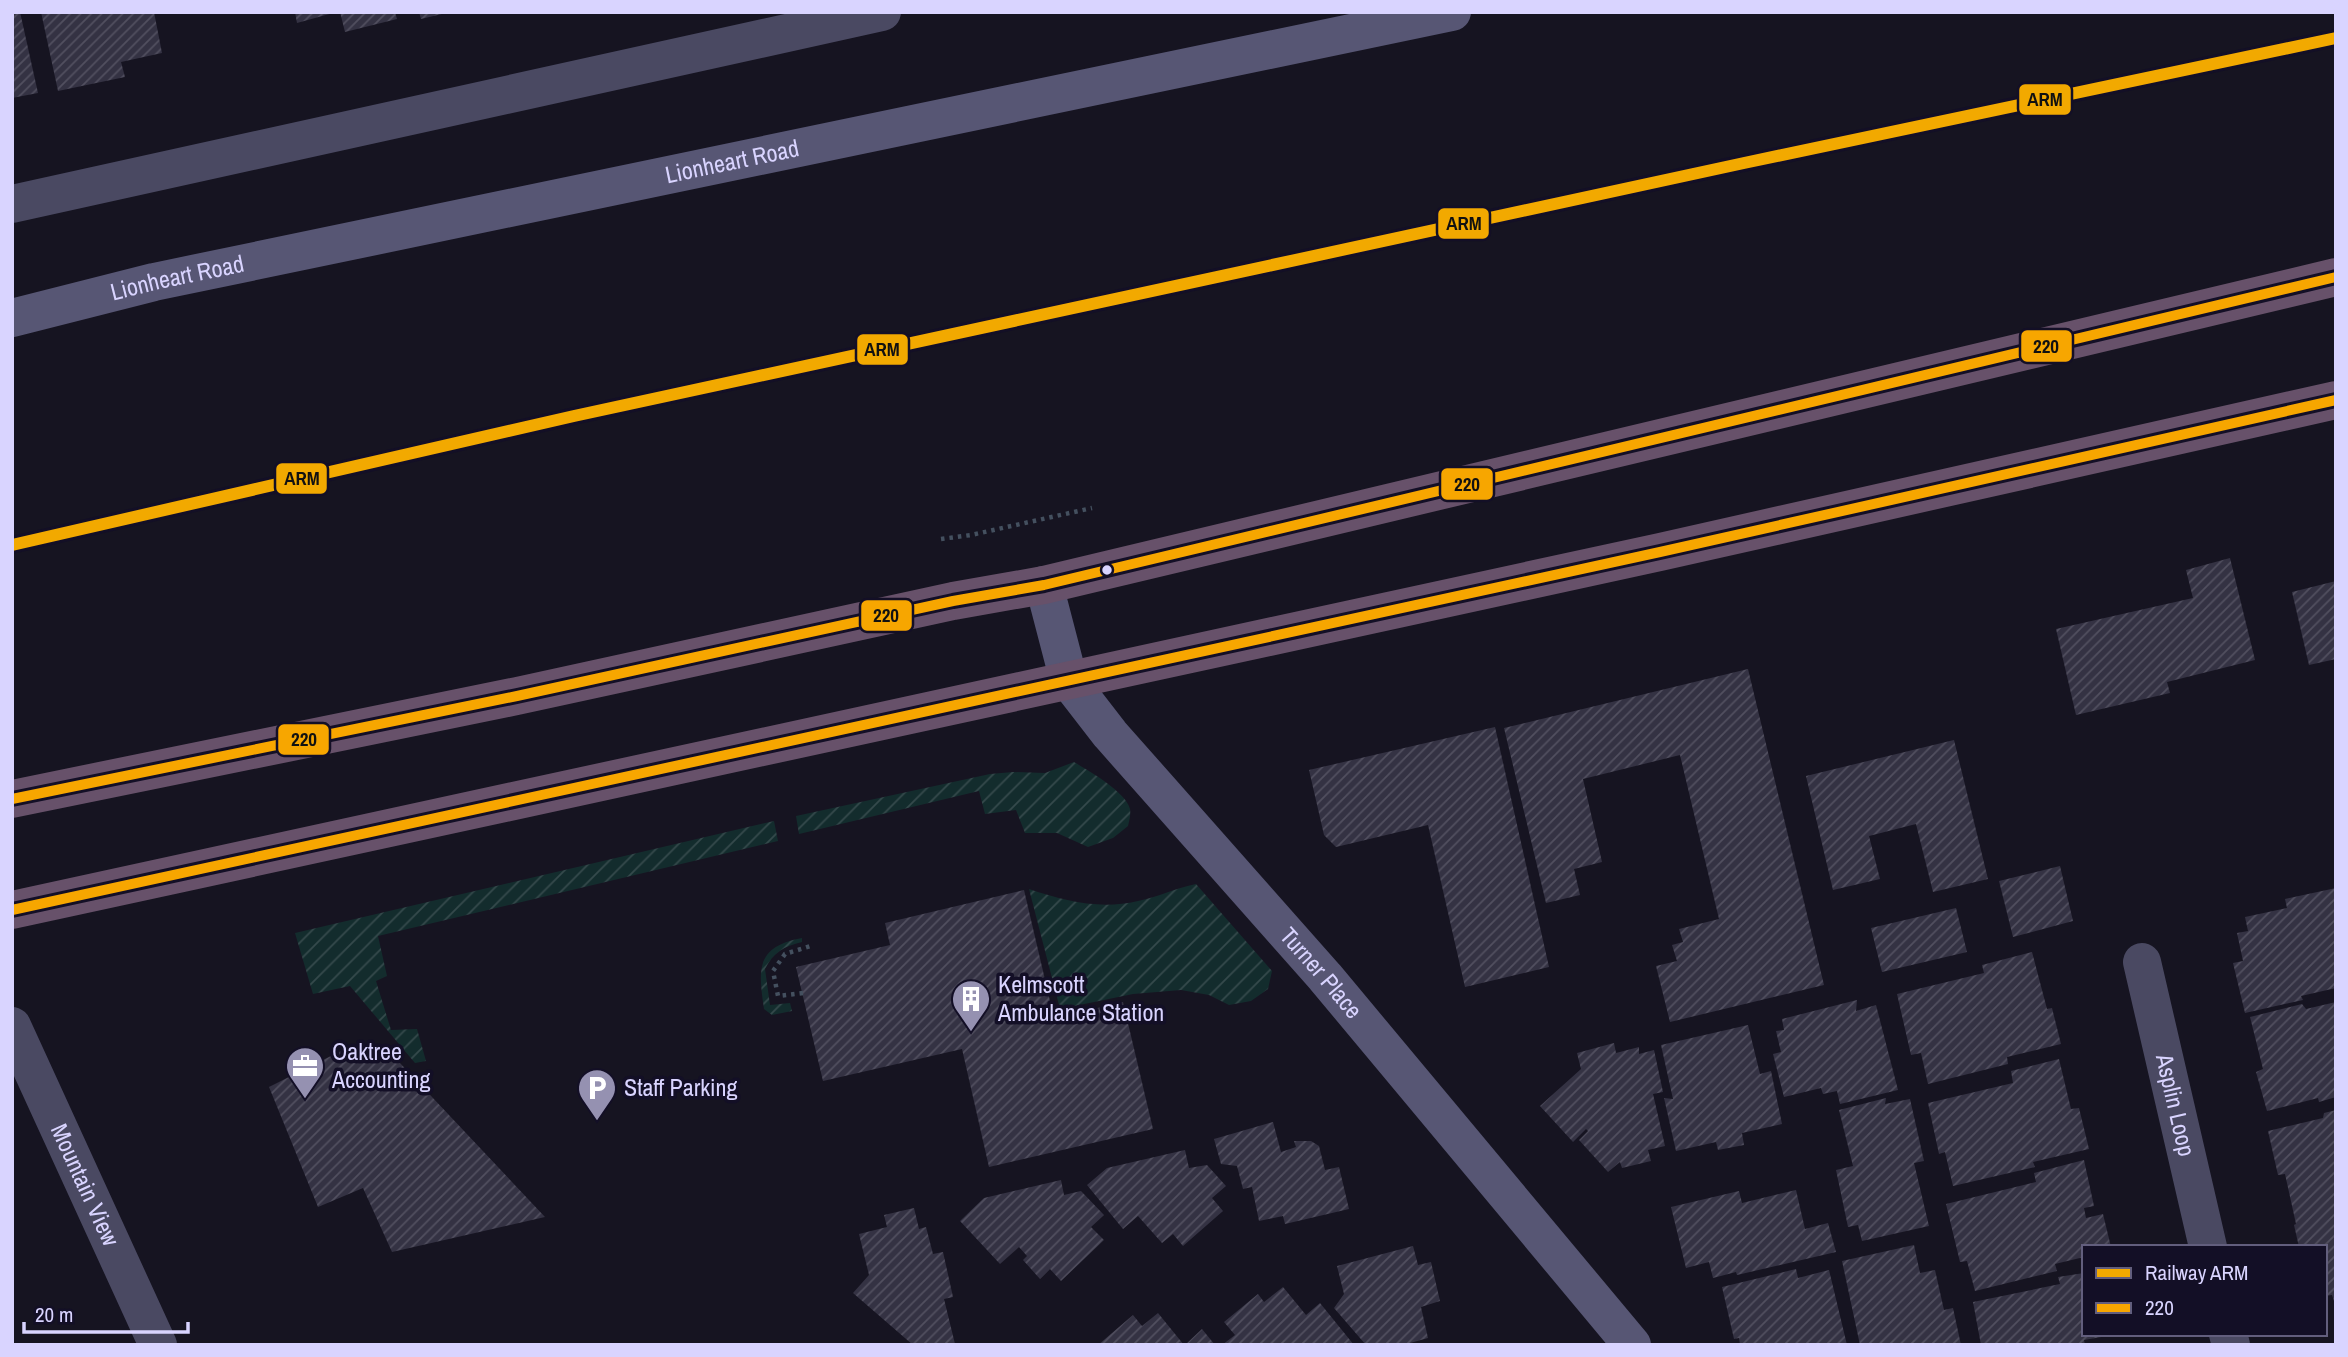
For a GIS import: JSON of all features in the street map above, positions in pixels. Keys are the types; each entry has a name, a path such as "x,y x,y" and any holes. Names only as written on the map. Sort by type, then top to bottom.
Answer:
{"highway":[{"path":"12,799 517,696 953,601 1044,585 2336,277"},
{"path":"12,910 1647,555 2336,401"}],"main road":[{"name":"Lionheart Road","path":"12,318 155,282 1452,12"},
{"name":"Turner Place","path":"1044,585 1069,681 1110,734 1325,977 1632,1345"}],"street":[{"path":"12,204 882,12"},
{"name":"Asplin Loop","path":"2142,962 2208,1245"},
{"name":"Mountain View","path":"12,1026 158,1345"}],"path":[{"path":"941,539 971,535 1092,508"},
{"path":"803,993 778,996 773,971 785,954 814,945"}],"green space":[{"path":"1074,762 1114,789 1130,809 1128,826 1113,838 1088,847 1057,833 1025,833 1016,810 985,814 979,791 799,834 796,816 990,774 1045,773"},
{"path":"774,821 778,841 378,936 387,976 376,981 391,1030 417,1029 426,1061 415,1063 350,986 313,994 295,933"},
{"path":"1196,884 1272,971 1268,989 1251,1001 1229,1005 1209,995 1181,990 1133,994 1060,1009 1029,889 1069,900 1110,905 1145,899"},
{"path":"802,938 802,942 775,954 765,969 770,1005 790,1003 792,1011 772,1015 764,1009 761,971 764,962 776,947"}],"building":[{"path":"12,12 20,12 38,93 12,98"},
{"path":"41,12 154,12 162,53 121,62 125,77 58,91"},
{"path":"295,12 333,12 333,13 297,23"},
{"path":"340,12 395,12 397,19 345,32"},
{"path":"419,12 446,12 446,13 421,19"},
{"path":"2230,558 2255,660 2167,682 2170,693 2076,715 2056,629 2193,598 2186,570"},
{"path":"2336,581 2336,659 2309,665 2292,592"},
{"path":"1748,669 1824,985 1670,1022 1656,966 1677,961 1672,945 1683,942 1679,929 1719,919 1680,755 1583,779 1602,862 1574,869 1580,895 1546,903 1504,728"},
{"path":"1495,727 1549,967 1465,987 1428,825 1336,847 1324,835 1309,770"},
{"path":"1954,740 1988,879 1933,892 1916,824 1869,836 1880,879 1833,890 1806,776"},
{"path":"2060,866 2073,921 2013,937 1999,881"},
{"path":"2336,888 2336,988 2301,996 2303,1000 2245,1013 2233,963 2243,961 2237,933 2248,931 2245,917 2287,908 2285,899"},
{"name":"Kelmscott Ambulance Station","path":"1024,890 1054,1018 1123,1002 1153,1129 989,1167 962,1049 823,1081 796,967 890,945 885,923"},
{"path":"1956,908 1967,952 1882,972 1871,928"},
{"path":"2032,952 2047,1009 2052,1008 2061,1044 2007,1057 2008,1064 1928,1084 1921,1053 1911,1055 1897,994 1984,973 1982,965"},
{"path":"1857,1000 1856,1011 1876,1005 1898,1090 1840,1104 1837,1091 1823,1094 1821,1088 1784,1097 1773,1054 1781,1052 1776,1031 1784,1030 1782,1019"},
{"path":"2336,1002 2336,1097 2319,1102 2318,1098 2267,1111 2256,1072 2263,1069 2250,1017 2302,1004 2306,1009"},
{"path":"1748,1025 1760,1074 1771,1071 1782,1124 1742,1133 1744,1145 1718,1150 1716,1142 1676,1151 1664,1098 1673,1099 1661,1045"},
{"path":"1614,1043 1616,1053 1639,1047 1639,1054 1654,1050 1663,1092 1653,1094 1665,1146 1648,1150 1651,1161 1622,1168 1620,1162 1608,1172 1579,1140 1588,1131 1586,1129 1573,1142 1540,1106 1581,1069 1577,1053"},
{"path":"383,1045 545,1217 392,1252 363,1188 318,1207 269,1087 343,1050 346,1058"},
{"path":"2059,1059 2071,1109 2079,1108 2089,1149 2033,1162 2035,1167 1953,1186 1945,1152 1939,1154 1928,1103 2013,1083 2011,1071"},
{"path":"1886,1098 1885,1104 1910,1099 1924,1161 1914,1163 1929,1226 1862,1241 1858,1225 1848,1227 1836,1170 1853,1166 1839,1110"},
{"path":"2336,1110 2336,1304 2332,1295 2327,1296 2327,1245 2299,1245 2285,1174 2278,1175 2268,1131 2323,1118 2324,1113"},
{"path":"1273,1122 1281,1152 1296,1147 1294,1141 1311,1141 1319,1146 1325,1170 1339,1167 1349,1209 1285,1224 1283,1216 1259,1221 1252,1187 1243,1189 1237,1166 1221,1164 1214,1139"},
{"path":"1185,1150 1189,1168 1207,1165 1226,1186 1212,1198 1223,1211 1183,1246 1173,1234 1162,1243 1138,1216 1123,1229 1087,1185 1107,1168"},
{"path":"2084,1160 2094,1206 2084,1208 2086,1218 2103,1214 2111,1245 2082,1245 2082,1257 2055,1264 2057,1271 1975,1291 1967,1261 1960,1262 1946,1204 2036,1182 2034,1173"},
{"path":"1061,1180 1064,1195 1081,1191 1104,1215 1091,1227 1104,1240 1061,1281 1050,1269 1040,1279 1023,1260 1027,1256 1019,1247 1000,1264 960,1221 984,1198"},
{"path":"1796,1190 1805,1229 1828,1223 1836,1252 1713,1278 1709,1262 1686,1268 1671,1207 1739,1191 1742,1203"},
{"path":"914,1208 919,1229 926,1227 933,1254 943,1252 953,1297 944,1299 955,1344 913,1345 853,1293 869,1275 859,1234 887,1227 884,1215"},
{"path":"1914,1245 1920,1273 1935,1270 1944,1310 1953,1308 1961,1345 1860,1345 1842,1261"},
{"path":"1413,1246 1418,1265 1431,1262 1440,1301 1421,1307 1428,1338 1403,1345 1366,1345 1334,1308 1344,1294 1337,1266"},
{"path":"1796,1269 1798,1278 1829,1270 1847,1345 1740,1345 1739,1338 1734,1339 1722,1287"},
{"path":"2082,1273 2082,1336 2107,1336 2084,1340 2085,1345 1981,1345 1973,1302 2060,1284 2058,1277"},
{"path":"1283,1287 1306,1315 1320,1303 1354,1345 1222,1345 1235,1335 1224,1322 1258,1294 1264,1302"},
{"path":"1158,1313 1184,1345 1098,1345 1133,1315 1142,1326"},
{"path":"1202,1329 1215,1345 1185,1345"}],"rail line":[{"name":"ARM","path":"12,545 574,416 2336,38"}],"transit line":[{"name":"220","path":"12,799 517,696 953,601 1044,585 2336,277"},
{"name":"220","path":"12,910 1660,552 2336,400"}],"place":[{"name":"Kelmscott Ambulance Station","path":"971,1033"},
{"name":"Oaktree Accounting","path":"305,1100"},
{"name":"Staff Parking","path":"597,1122"}]}
